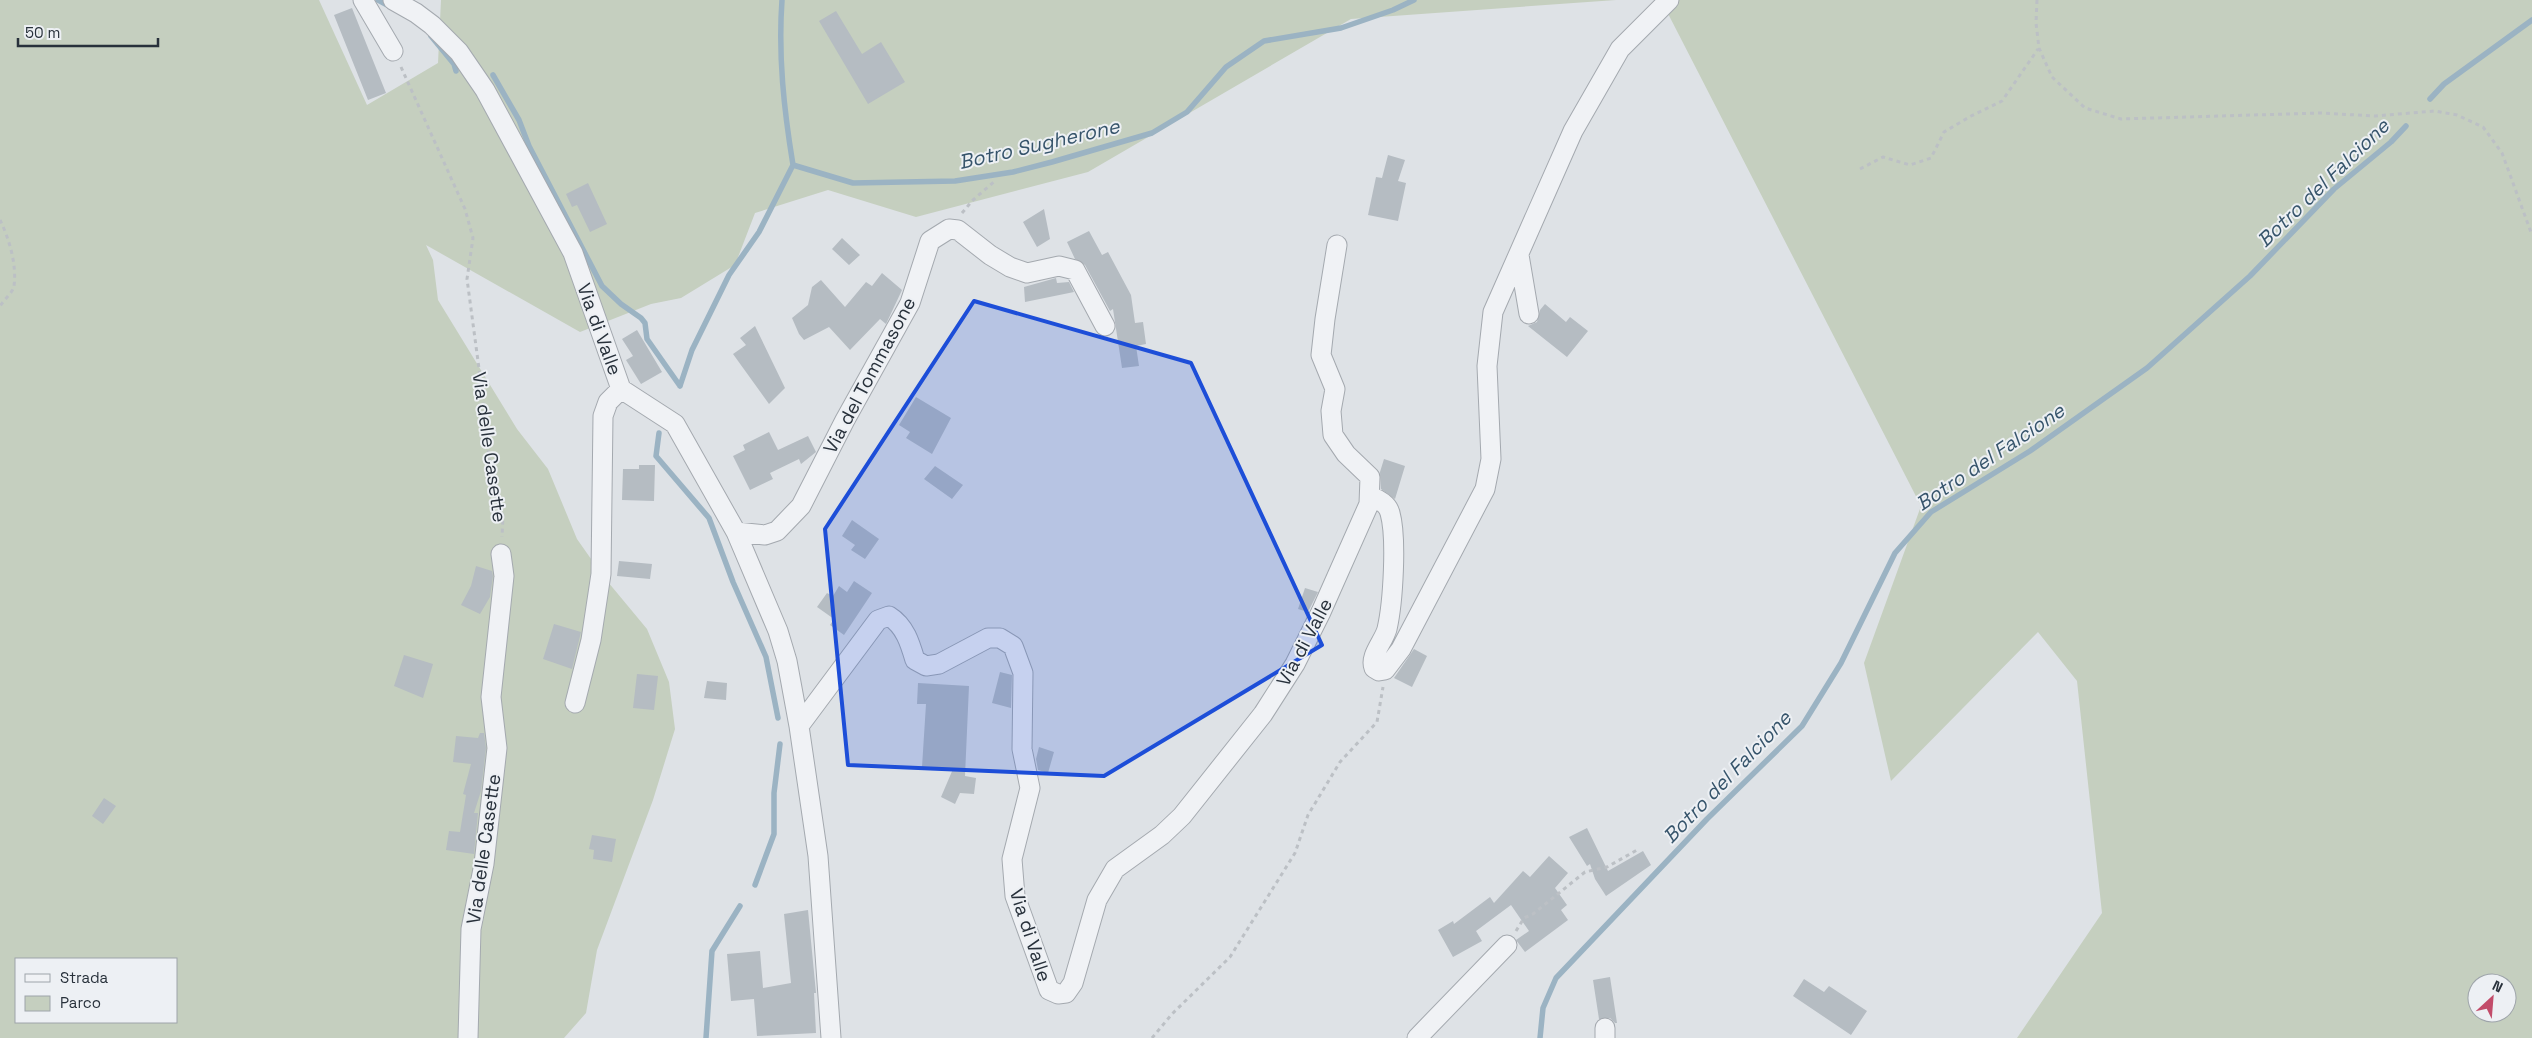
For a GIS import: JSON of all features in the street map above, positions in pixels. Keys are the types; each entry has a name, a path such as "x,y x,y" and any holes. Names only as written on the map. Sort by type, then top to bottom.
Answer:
{"street":[{"path":"363,0 393,51"},
{"name":"Via di Valle","path":"393,0 416,13 459,52 485,90 573,253 621,389 675,424 736,532 778,630 787,661 799,726 818,856 831,1038"},
{"path":"1369,504 1377,499 1385,503 1390,512 1393,530 1390,616 1386,632 1372,664 1379,671 1385,670 1401,649 1485,489 1491,459 1487,366 1493,312 1573,131 1620,49 1669,0"},
{"path":"949,229 958,230 1010,268 1026,273 1059,266 1075,270 1105,326"},
{"name":"Via del Tommasone","path":"736,532 765,535 777,531 801,506 845,420 910,304 930,241 949,229"},
{"name":"Via di Valle","path":"799,726 878,620 889,616 897,621 909,639 915,660 926,666 939,664 988,638 1000,638 1013,646 1023,673 1022,749 1030,788 1012,859 1015,896 1049,990 1058,994 1066,993 1076,975 1098,900 1115,869 1162,835 1182,816 1263,714 1308,638 1369,504 1370,477 1346,454 1333,434 1331,411 1335,389 1321,355 1337,245"},
{"path":"1519,255 1529,314"},
{"path":"575,703 591,640 602,574 603,416 608,402 621,389"},
{"name":"Via delle Casette","path":"468,1038 471,929 484,864 497,748 491,696 504,576 501,554"},
{"path":"1417,1038 1507,945"}],"path":[{"path":"2037,0 2036,23 2039,48 2052,77 2085,108 2121,119 2320,112 2375,116 2435,111 2457,114 2484,127 2502,153 2532,235"},
{"path":"1860,169 1883,156 1910,165 1931,158 1944,132 1971,116 2002,102 2039,48"},
{"name":"Via delle Casette","path":"393,51 411,84 465,209 473,238 467,279 489,458 503,516 501,554"},
{"path":"949,229 973,200 996,180"},
{"path":"0,220 6,232 13,264 14,288 0,306"},
{"path":"1152,1038 1172,1014 1230,957 1273,892 1295,853 1308,815 1340,762 1377,722 1385,670"},
{"path":"1507,945 1524,918 1533,914 1585,872 1606,867 1637,850"}],"highlighted area":[{"path":"974,301 1191,363 1322,645 1104,776 848,765 825,529"}],"green space":[{"path":"0,0 319,0 367,105 438,63 441,0 1616,0 1351,19 1088,172 916,217 828,190 755,213 735,265 681,298 651,304 580,332 426,245 433,260 438,300 517,429 548,469 577,539 603,576 647,629 669,682 675,729 653,800 597,950 586,1013 564,1038 0,1038"},
{"path":"1661,0 2532,0 2532,1038 2017,1038 2102,913 2077,681 2038,632 1891,781 1864,663 1921,506"}],"building":[{"path":"352,8 386,93 368,100 334,15"},
{"path":"836,11 862,54 881,42 905,82 868,104 819,21"},
{"path":"1388,155 1405,160 1398,181 1406,183 1398,221 1368,215 1376,177 1382,178"},
{"path":"588,183 607,224 590,232 577,205 572,207 566,194"},
{"path":"1044,209 1050,239 1037,247 1023,222"},
{"path":"1089,231 1102,255 1108,252 1131,295 1135,323 1143,322 1146,344 1136,346 1139,366 1122,368 1113,309 1110,311 1085,265 1075,259 1067,242"},
{"path":"842,238 860,255 849,265 832,249"},
{"path":"882,273 902,290 886,324 880,319 850,350 829,327 804,340 799,334 792,318 808,305 812,287 821,280 845,307 866,282 872,286"},
{"path":"1056,278 1057,283 1069,282 1074,292 1025,302 1024,287"},
{"path":"1545,304 1566,322 1570,317 1588,331 1567,357 1528,326 1537,322 1540,310"},
{"path":"755,326 785,388 769,404 733,354 746,345 740,338"},
{"path":"637,330 662,372 641,384 626,360 633,356 622,339"},
{"path":"916,397 951,418 932,454 906,438 910,432 899,425"},
{"path":"769,432 778,450 808,436 816,452 801,464 799,459 770,473 773,479 750,490 733,456 745,450 743,445"},
{"path":"1384,459 1405,466 1395,499 1381,489 1380,472"},
{"path":"639,465 655,465 654,501 622,500 623,469 639,469"},
{"path":"935,466 963,485 952,499 924,479"},
{"path":"852,520 879,539 865,559 851,550 855,545 842,536"},
{"path":"619,561 652,564 650,579 617,576"},
{"path":"476,566 492,571 493,576 490,597 480,614 461,605 471,586"},
{"path":"854,581 872,593 844,635 830,625 834,619 817,607 827,593 833,596 839,586 847,592"},
{"path":"1305,588 1318,592 1308,612 1298,609"},
{"path":"554,624 581,632 572,669 543,659"},
{"path":"1414,649 1427,656 1412,687 1394,678"},
{"path":"404,655 433,664 423,698 394,686"},
{"path":"1000,672 1012,675 1011,708 992,703"},
{"path":"637,674 658,676 654,710 633,708"},
{"path":"707,681 727,683 726,700 704,698"},
{"path":"918,683 969,686 965,776 976,778 974,794 960,793 955,804 941,797 953,769 922,767 926,704 917,704"},
{"path":"480,733 484,733 486,748 481,791 474,813 478,813 474,854 446,850 449,831 460,832 466,795 463,794 471,764 453,762 456,736 478,738"},
{"path":"1039,747 1054,752 1048,773 1038,770 1036,759"},
{"path":"104,798 116,806 103,824 92,816"},
{"path":"1587,828 1608,871 1643,851 1651,865 1606,896 1595,879 1590,864 1587,866 1569,837"},
{"path":"592,835 616,839 612,862 593,859 594,850 589,849"},
{"path":"1549,856 1568,873 1555,888 1567,905 1561,910 1568,920 1525,952 1516,940 1529,931 1511,905 1476,931 1482,941 1453,957 1438,930 1453,921 1454,924 1490,897 1494,903 1523,871 1530,877"},
{"path":"808,910 816,993 814,993 816,1033 757,1036 754,999 731,1001 727,954 760,951 763,988 791,983 784,914"},
{"path":"1610,977 1617,1023 1610,1018 1599,1019 1593,980"},
{"path":"1804,979 1824,992 1829,986 1867,1011 1851,1035 1793,996"}],"waterway":[{"path":"378,0 391,7"},
{"path":"782,0 781,42 783,83 793,165"},
{"name":"Botro Sugherone","path":"793,165 853,183 955,181 1013,172 1052,162 1152,133 1187,112 1226,67 1264,41 1341,28 1393,10 1414,0"},
{"name":"Botro del Falcione","path":"2430,99 2444,84 2532,20"},
{"path":"431,36 454,64 456,71"},
{"path":"493,75 519,120 529,146 602,286 645,323 647,339 680,386"},
{"name":"Botro del Falcione","path":"1540,1038 1543,1008 1556,978 1707,819 1802,726 1841,663 1895,553 1931,512 2030,451 2147,368 2250,276 2334,189 2391,142 2406,126"},
{"name":"Botro Sugherone","path":"680,386 692,350 729,275 759,232 793,165"},
{"name":"Botro Sugherone","path":"659,433 656,456 709,518 733,582 766,657 778,718"},
{"name":"Botro Sugherone","path":"755,885 774,834 774,793 780,744"},
{"name":"Botro Sugherone","path":"706,1038 712,951 740,906"}]}
